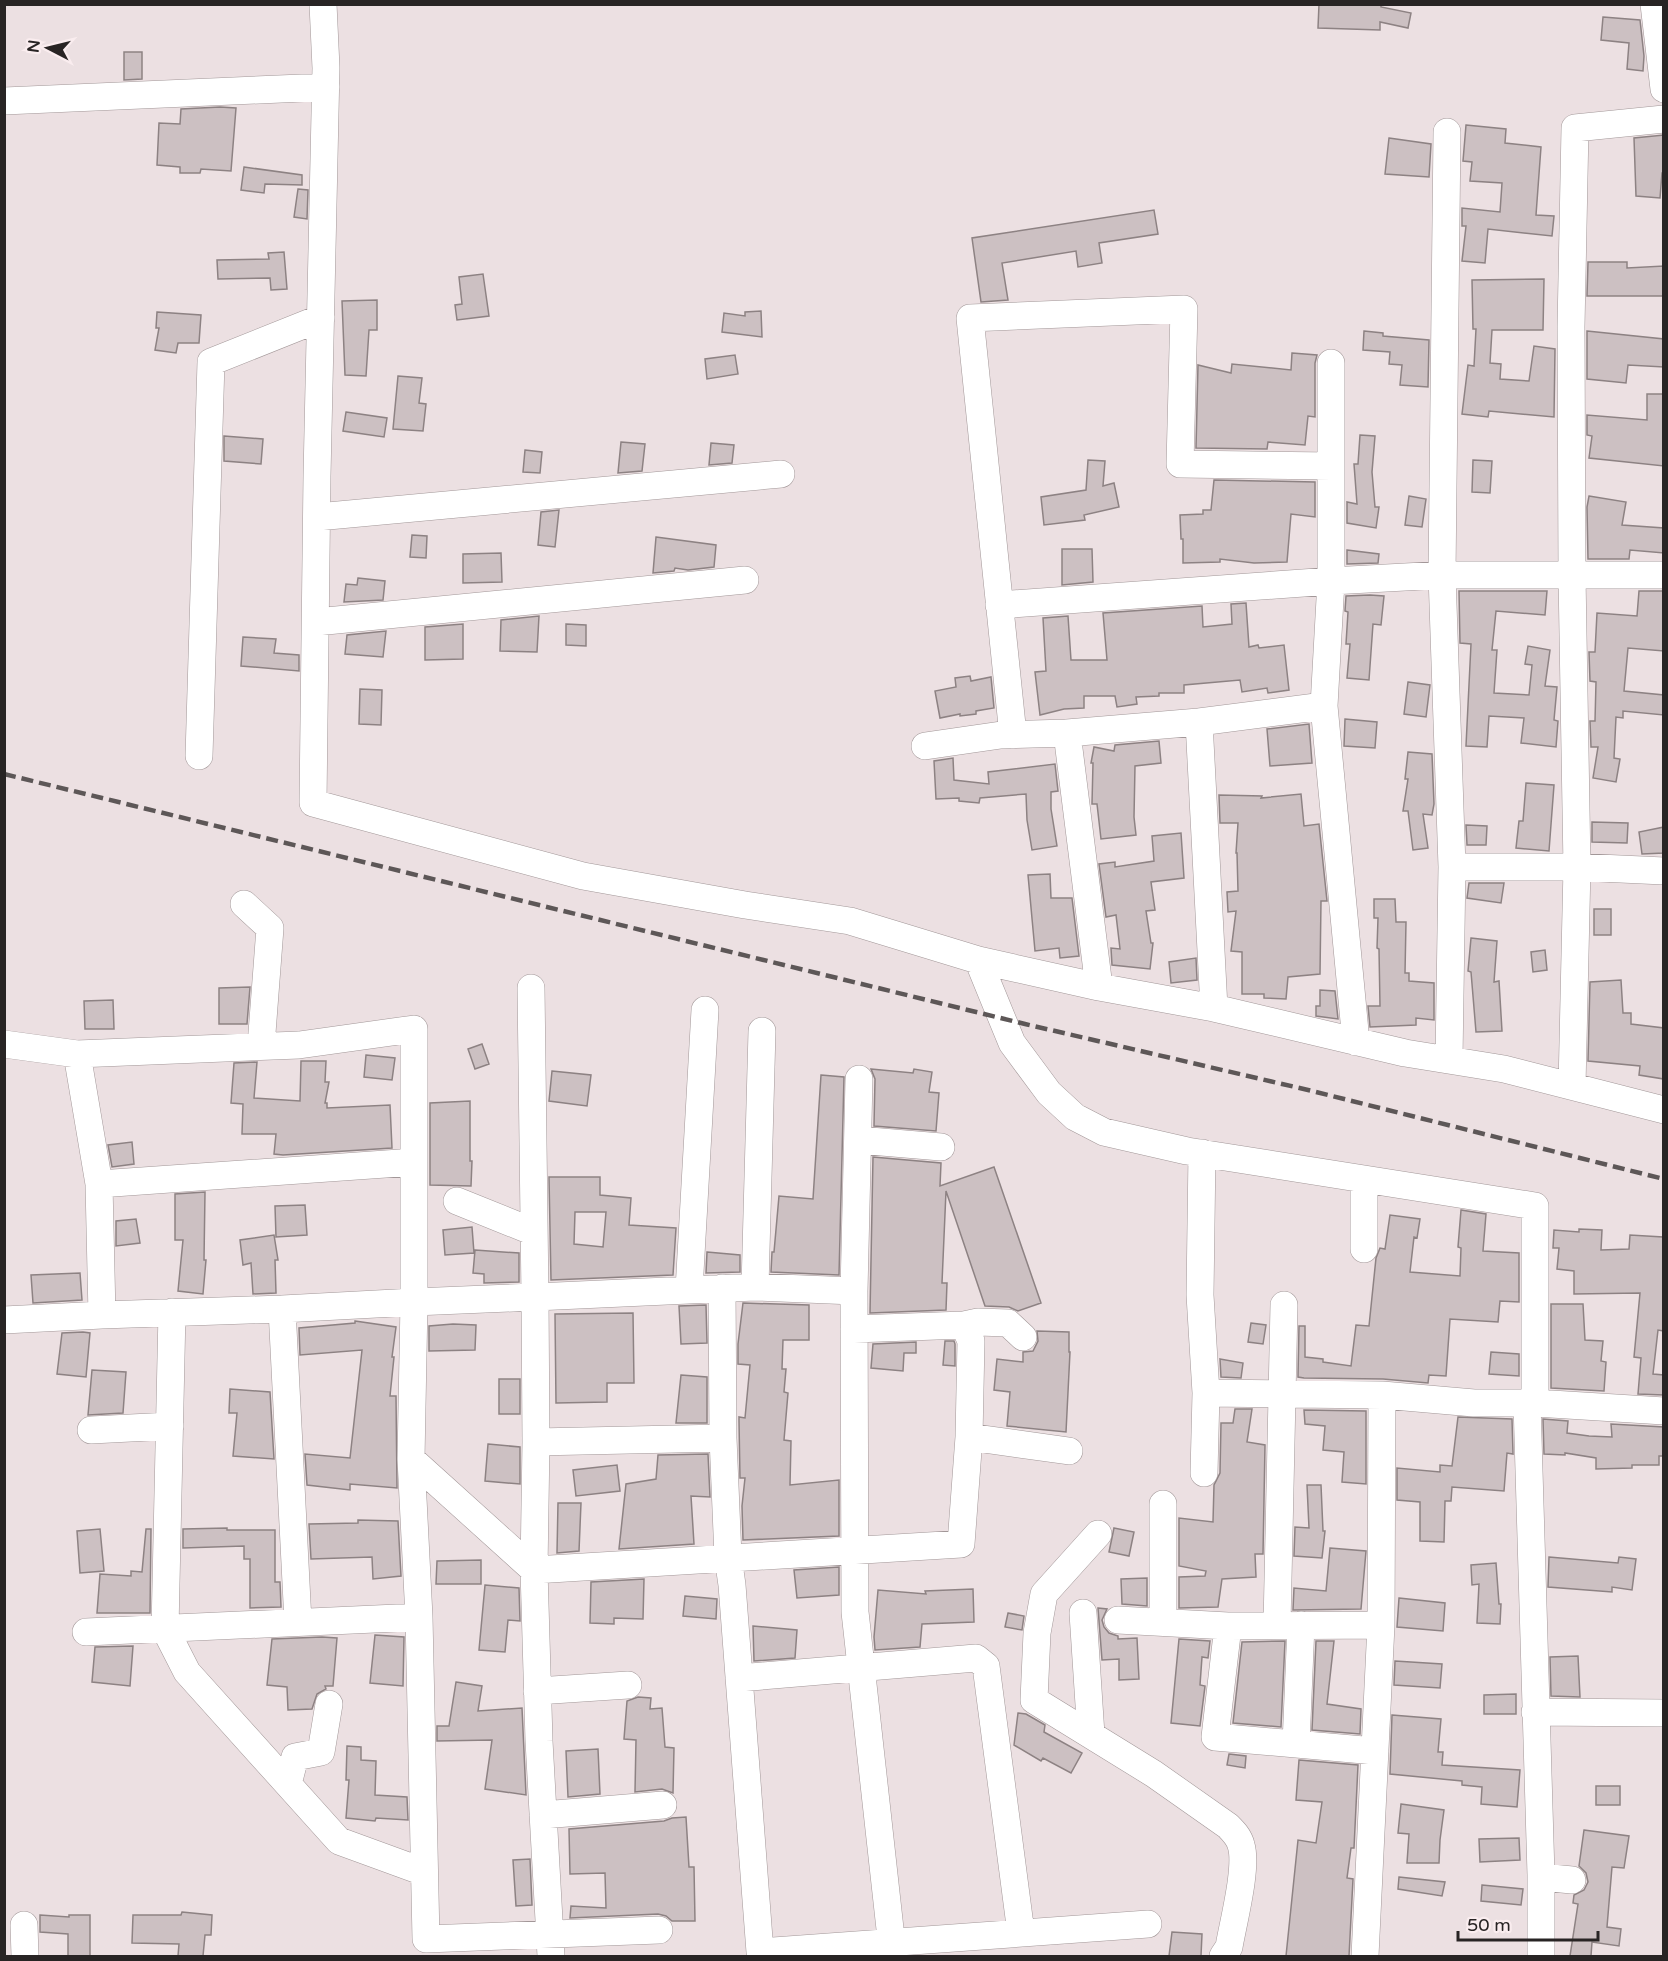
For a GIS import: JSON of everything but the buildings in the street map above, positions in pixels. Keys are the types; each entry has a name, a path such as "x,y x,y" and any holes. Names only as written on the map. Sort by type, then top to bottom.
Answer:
{"street":[{"path":"323,4 326,87 313,803 583,876 850,921 978,960 1099,987 1214,1008 1405,1053 1504,1069 1664,1110"},
{"path":"1654,4 1664,89"},
{"path":"4,101 326,87"},
{"path":"1572,1086 1577,867 1571,327 1575,128 1664,118"},
{"path":"1447,132 1442,575 1452,867 1449,1059"},
{"path":"1013,735 970,318 1184,309 1180,464 1331,466"},
{"path":"199,756 211,362 321,318"},
{"path":"1331,363 1331,581 1324,706 1356,1042"},
{"path":"317,517 781,474"},
{"path":"999,605 1442,575 1664,575"},
{"path":"316,622 745,579"},
{"path":"925,746 1013,735 1199,722 1324,706"},
{"path":"1199,722 1214,1008"},
{"path":"1067,733 1099,987"},
{"path":"1452,867 1577,867 1664,871"},
{"path":"244,904 270,928 261,1046"},
{"path":"978,960 1012,1043 1049,1093 1075,1117 1104,1132 1202,1154 1535,1206 1531,1403 1541,1956"},
{"path":"531,988 536,1442 534,1570 537,1691 551,1946"},
{"path":"689,1290 705,1010"},
{"path":"4,1044 77,1054 299,1045 414,1029 414,1302 411,1459 419,1617 426,1939 551,1946 659,1930"},
{"path":"755,1287 762,1031"},
{"path":"77,1054 99,1184 102,1315"},
{"path":"859,1079 854,1291 855,1612 892,1949"},
{"path":"858,1140 941,1147"},
{"path":"1202,1154 1200,1294 1206,1394 1204,1473"},
{"path":"99,1184 414,1162"},
{"path":"1364,1179 1364,1249"},
{"path":"457,1201 534,1232"},
{"path":"722,1288 723,1438 728,1557 760,1952 892,1949 1021,1933 1148,1924"},
{"path":"4,1320 722,1288 854,1291"},
{"path":"1284,1305 1282,1394 1289,1625 1296,1744"},
{"path":"282,1309 298,1622"},
{"path":"172,1312 165,1629 188,1672 339,1840 424,1872"},
{"path":"854,1329 964,1325 978,1322 1008,1323 1023,1337"},
{"path":"411,1459 534,1570 961,1544 969,1437 971,1341 964,1325"},
{"path":"1206,1394 1382,1395 1474,1403 1531,1403 1664,1411"},
{"path":"1365,1956 1382,1625 1382,1395"},
{"path":"91,1430 170,1426"},
{"path":"969,1437 1069,1451"},
{"path":"536,1442 723,1438"},
{"path":"414,1517 455,1499"},
{"path":"1163,1504 1163,1623"},
{"path":"1098,1534 1044,1594 1037,1633 1034,1700 1154,1774 1228,1826 1237,1836 1242,1847 1242,1867 1229,1947 1223,1956"},
{"path":"1083,1613 1091,1736"},
{"path":"86,1632 419,1617"},
{"path":"1118,1620 1228,1626 1382,1625"},
{"path":"1228,1626 1215,1737 1375,1751"},
{"path":"739,1678 975,1658 986,1666 1021,1933"},
{"path":"537,1691 628,1685"},
{"path":"288,1784 295,1757 321,1752 329,1704"},
{"path":"1535,1712 1664,1713"},
{"path":"543,1815 663,1805"},
{"path":"1541,1877 1572,1880"},
{"path":"24,1925 25,1956"}],"railway":[{"path":"4,774 1025,1024 1308,1090 1664,1179"}]}
